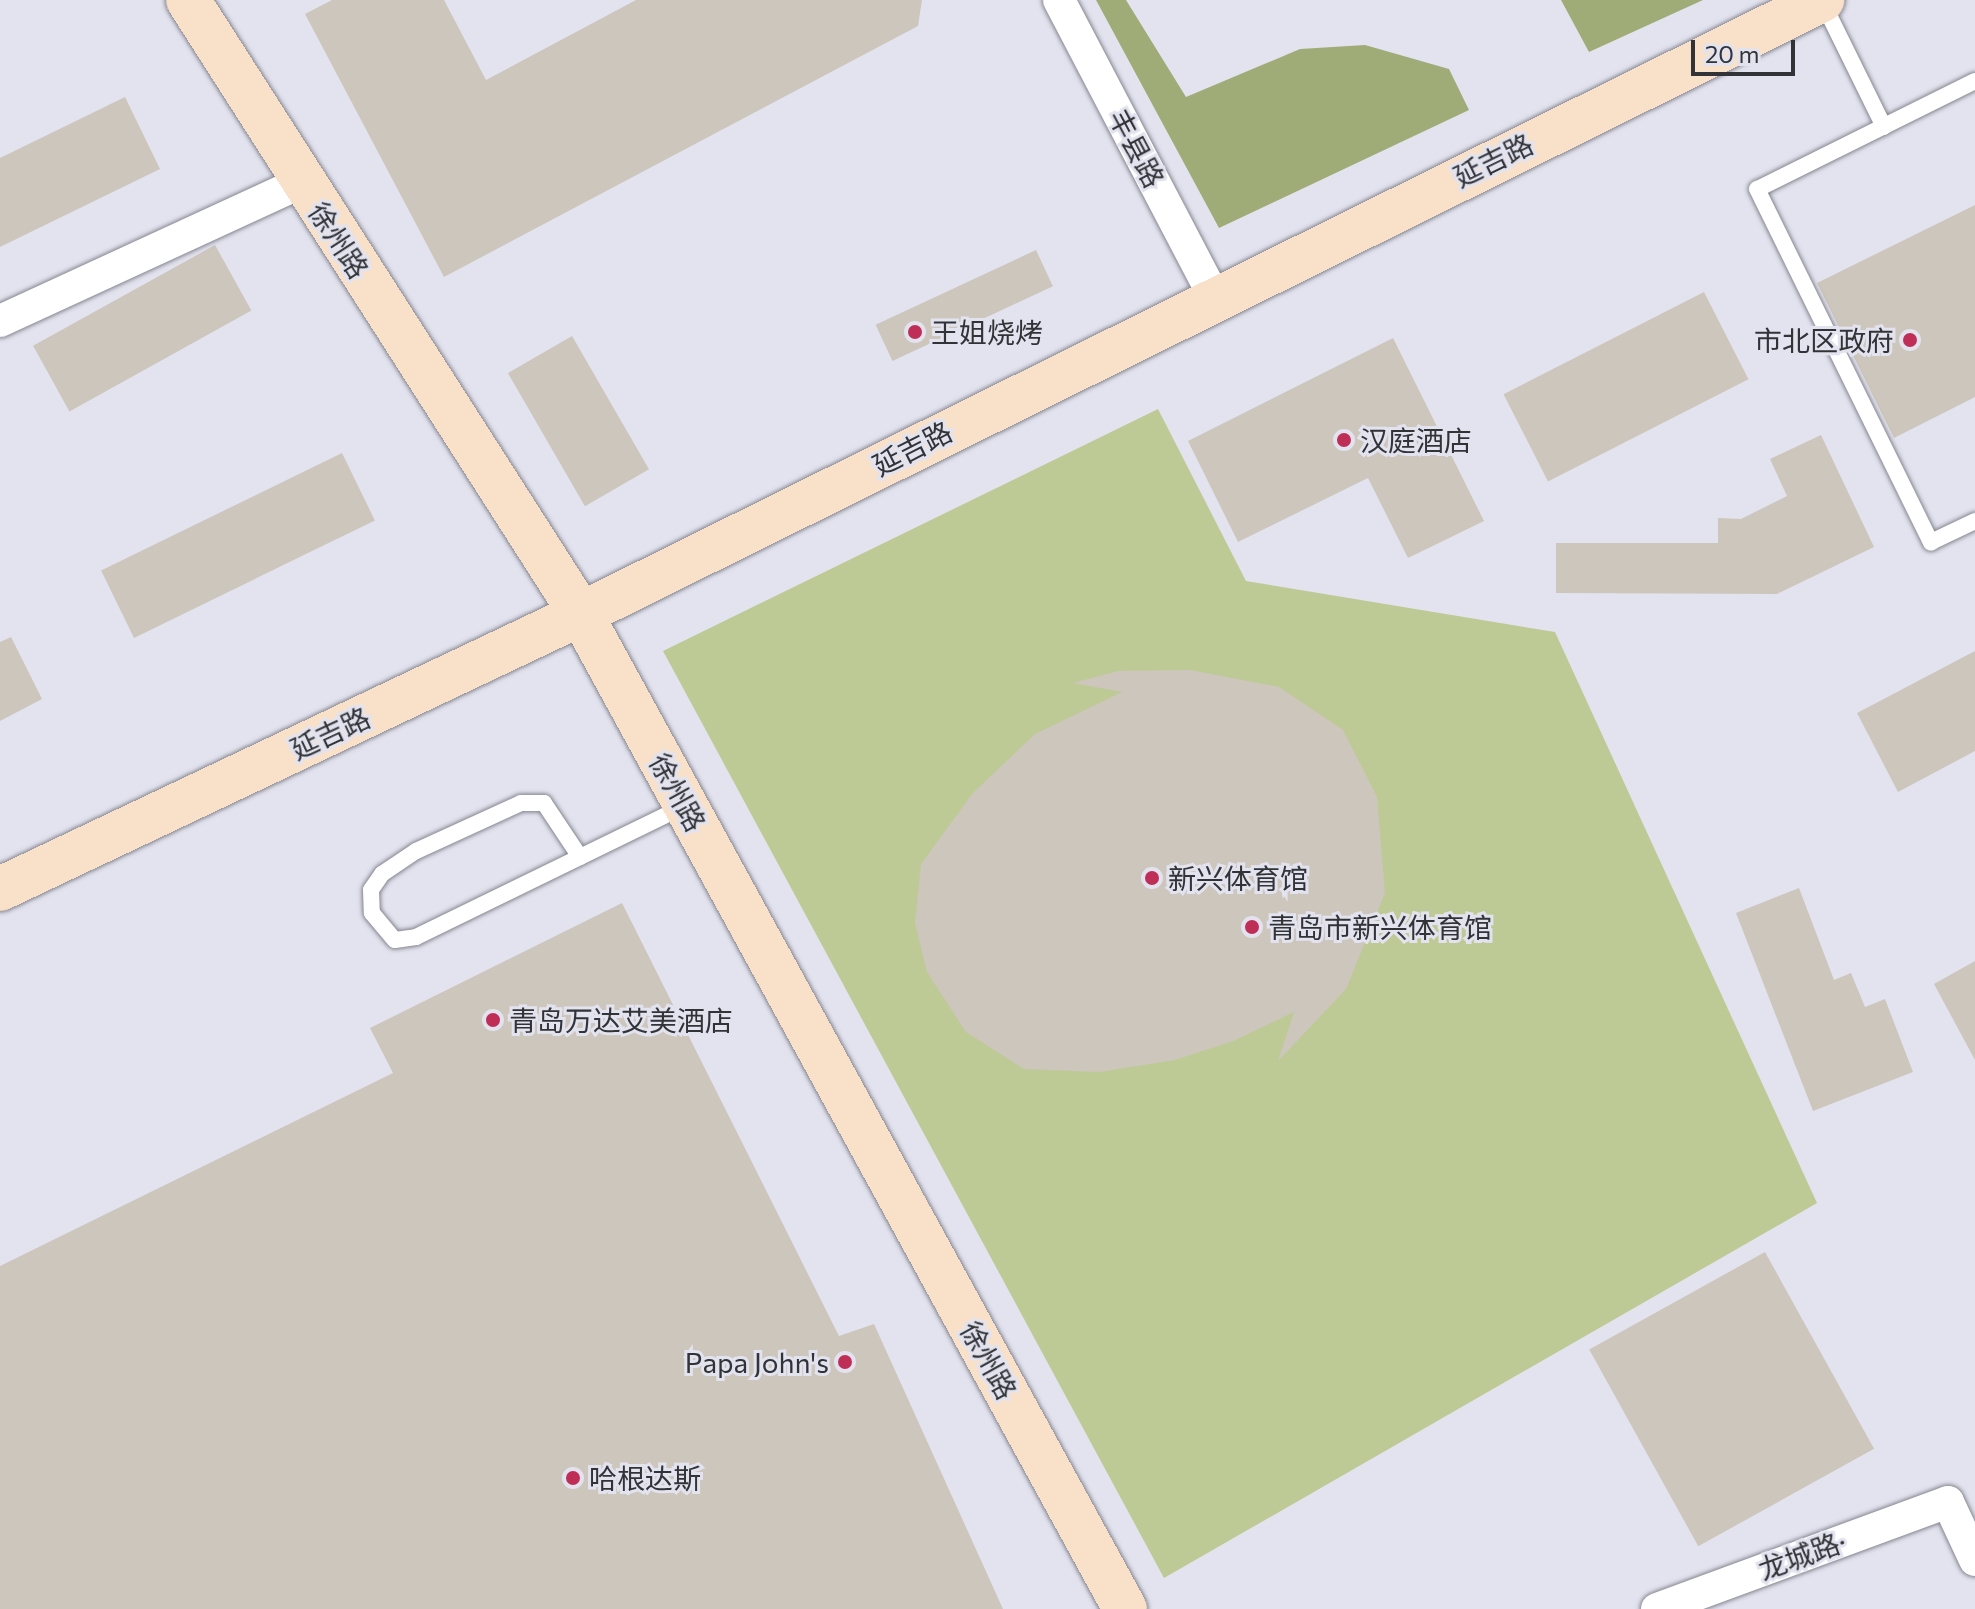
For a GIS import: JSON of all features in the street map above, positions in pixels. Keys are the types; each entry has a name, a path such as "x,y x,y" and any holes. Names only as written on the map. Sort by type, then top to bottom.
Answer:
{"main road":[{"name":"徐州路","path":"188,0 581,614 1125,1609"},
{"name":"延吉路","path":"0,889 581,614 1214,296 1822,0"}],"street":[{"name":"丰县路","path":"1059,0 1214,296"},
{"path":"0,321 302,182"},
{"name":"龙城路·","path":"1657,1609 1948,1502 1975,1560"}],"lane":[{"path":"1822,0 1884,127"},
{"path":"1975,81 1757,189 1931,542 1975,521"},
{"path":"580,857 544,803 521,803 430,843 382,874 371,890 372,913 395,940 416,937 686,806"}],"green space":[{"path":"1096,0 1126,0 1186,97 1300,49 1365,45 1449,69 1469,110 1219,228"},
{"path":"1561,0 1703,0 1589,52"},
{"name":"青岛市新兴体育馆","path":"1158,409 1246,581 1555,632 1817,1203 1164,1578 663,651"}],"building":[{"path":"332,0 444,0 486,80 636,0 922,0 918,26 444,277 305,14"},
{"path":"125,97 160,169 0,247 0,158"},
{"name":"市北区政府","path":"1975,205 1975,397 1894,438 1817,283"},
{"path":"215,245 251,311 69,411 33,346"},
{"path":"1036,250 1053,286 892,361 876,325"},
{"path":"1704,292 1748,379 1548,481 1504,394"},
{"path":"572,336 649,469 585,506 508,373"},
{"path":"1393,338 1484,521 1408,558 1368,478 1238,542 1188,441"},
{"path":"1821,435 1874,547 1777,594 1556,593 1556,543 1718,543 1718,518 1741,519 1787,496 1770,459"},
{"path":"342,453 375,520 134,638 101,570"},
{"path":"11,637 42,699 0,721 0,642"},
{"path":"1975,651 1975,751 1898,792 1857,713"},
{"name":"新兴体育馆","path":"1190,670 1279,687 1343,730 1377,797 1385,893 1346,989 1278,1061 1294,1012 1233,1041 1175,1060 1099,1072 1024,1069 966,1032 927,972 915,923 921,864 973,793 1035,734 1122,692 1073,683 1118,671"},
{"path":"1799,888 1834,980 1851,973 1865,1007 1885,999 1913,1072 1813,1111 1736,913"},
{"path":"622,903 839,1336 874,1324 1003,1609 0,1609 0,1266 393,1073 370,1028"},
{"path":"1975,961 1975,1060 1934,984"},
{"path":"1765,1252 1874,1449 1698,1546 1589,1349"}],"place":[{"name":"王姐烧烤","path":"915,332"},
{"name":"市北区政府","path":"1910,340"},
{"name":"汉庭酒店","path":"1344,440"},
{"name":"新兴体育馆","path":"1152,878"},
{"name":"青岛市新兴体育馆","path":"1252,927"},
{"name":"青岛万达艾美酒店","path":"493,1020"},
{"name":"Papa John's","path":"845,1362"},
{"name":"哈根达斯","path":"573,1478"}]}
